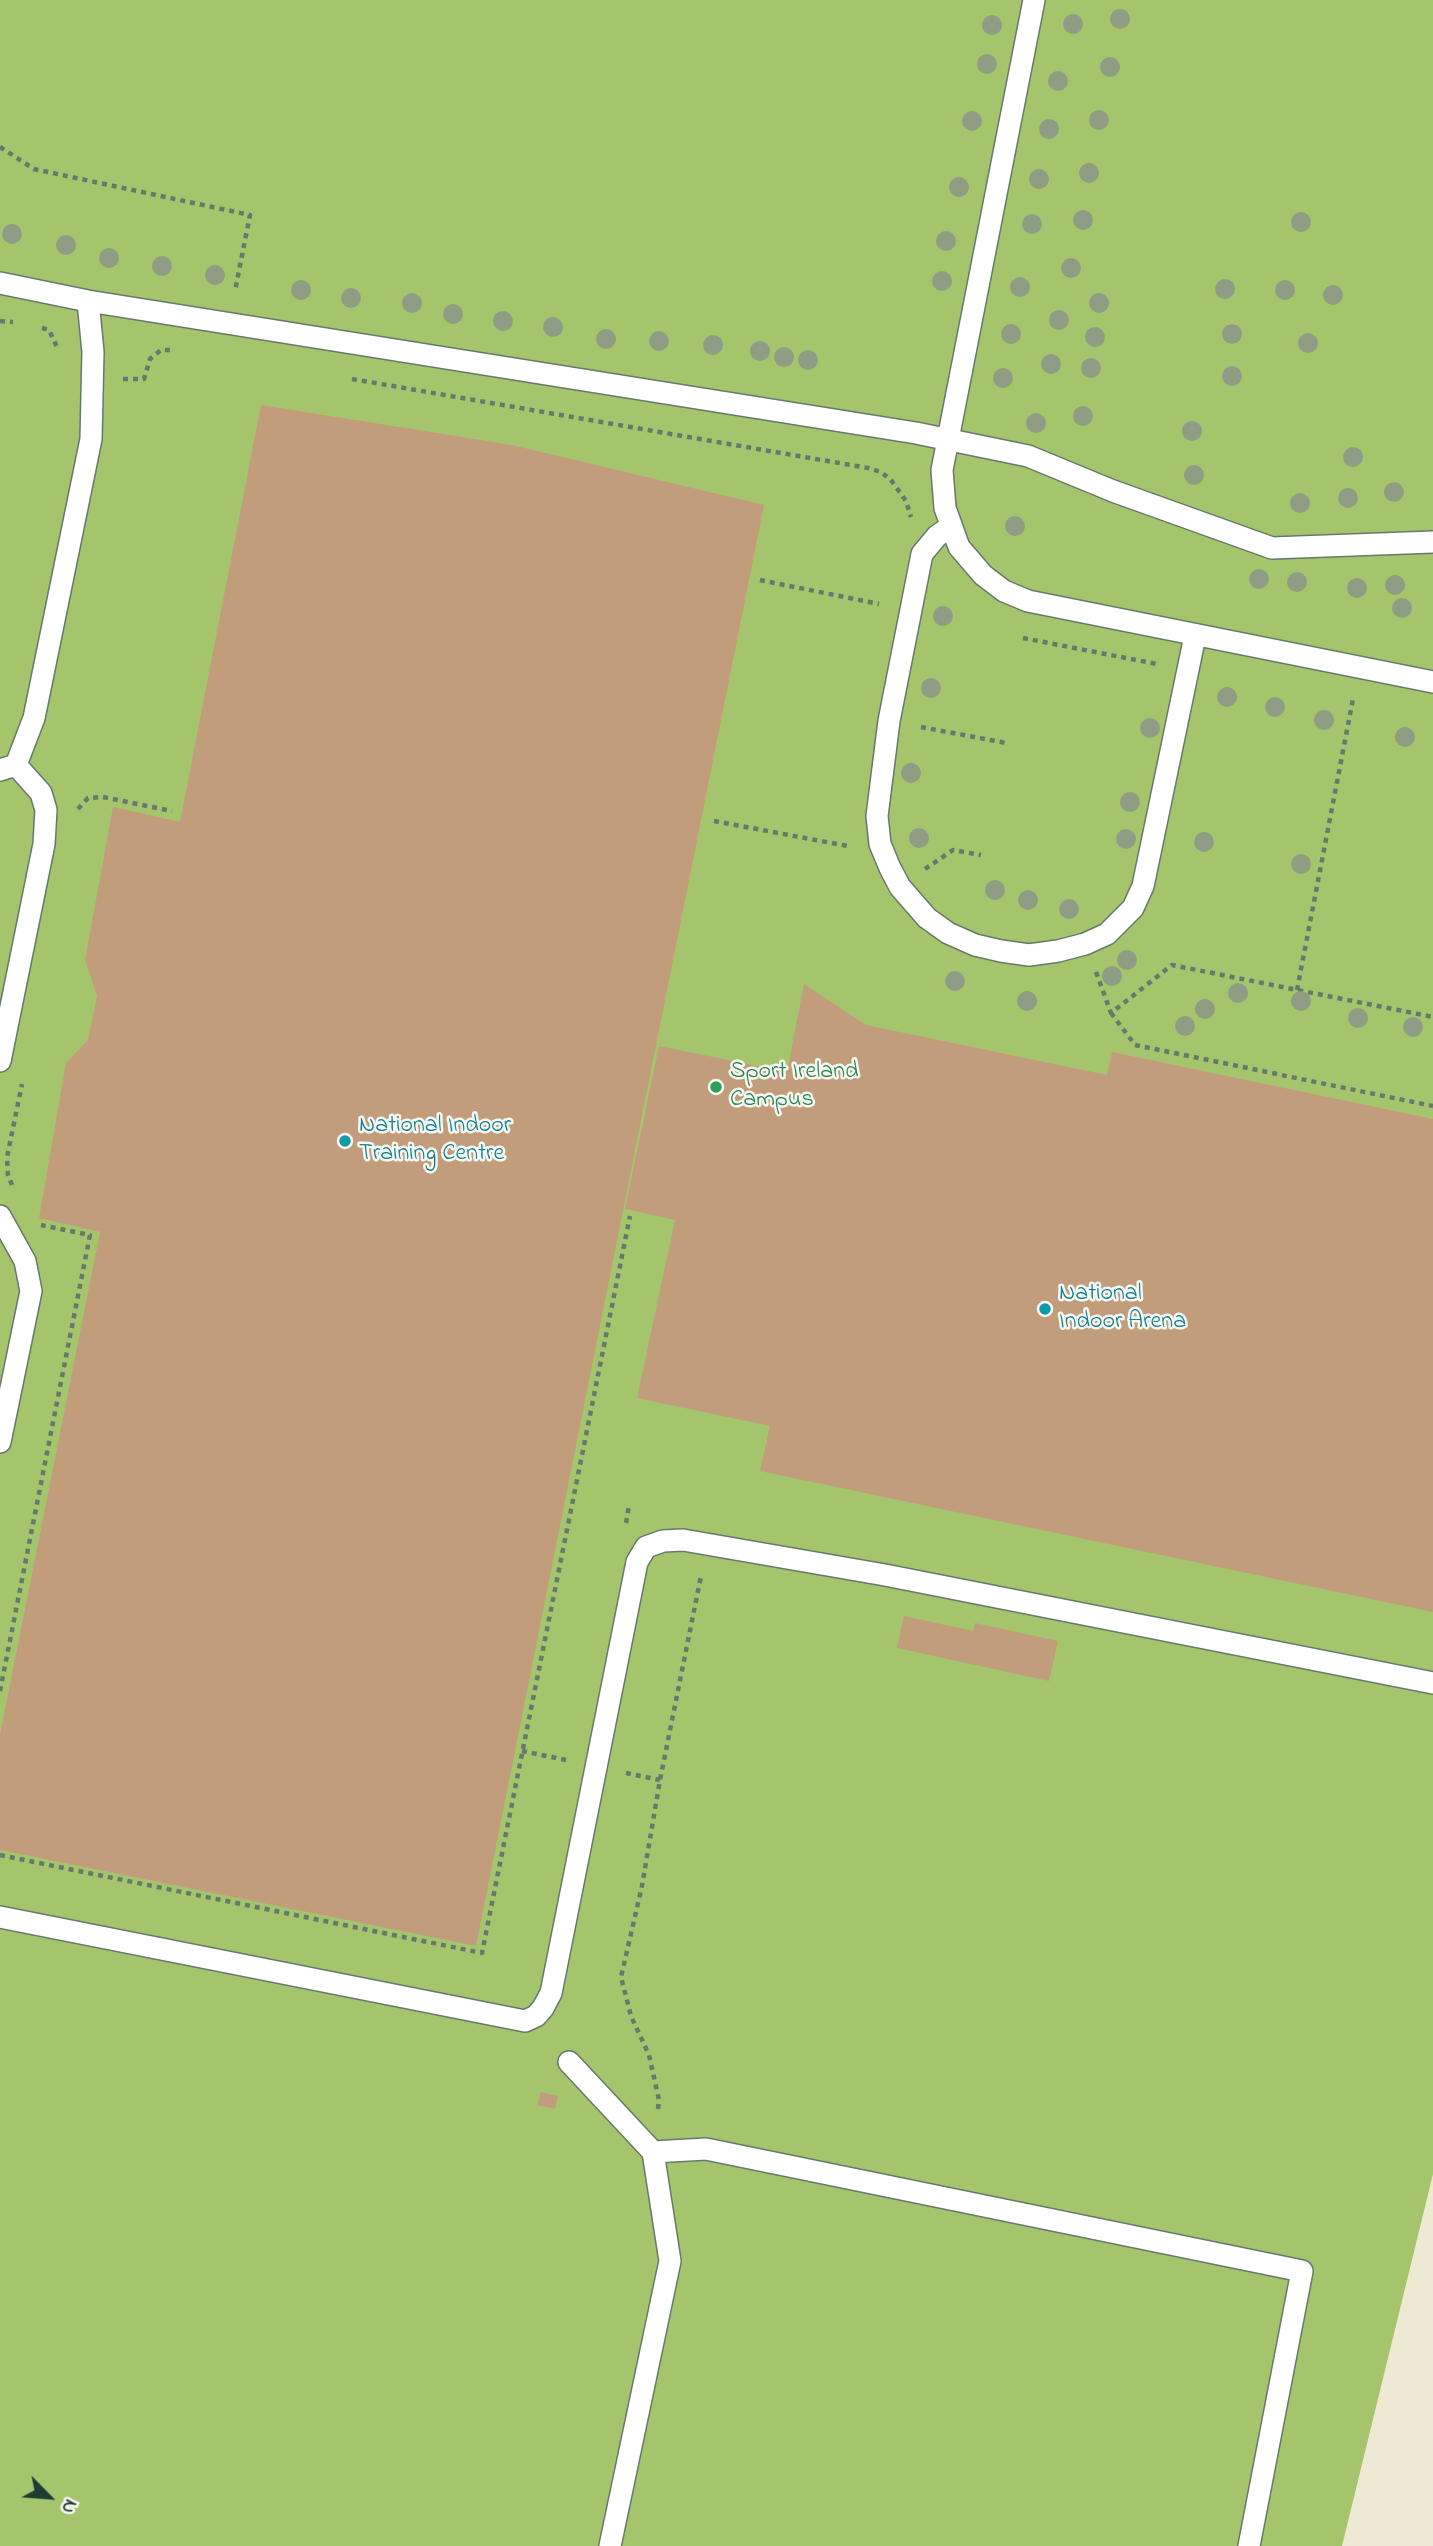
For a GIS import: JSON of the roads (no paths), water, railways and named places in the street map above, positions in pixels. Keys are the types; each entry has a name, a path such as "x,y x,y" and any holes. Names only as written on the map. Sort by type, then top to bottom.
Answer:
{"lane":[{"path":"1034,0 942,470 945,508 959,547 969,560 1004,591 1028,601 1433,682"},
{"path":"0,283 88,301 947,439 1028,456 1113,491 1272,548 1433,542"},
{"path":"0,1061 44,844 46,810 41,793 8,768 34,718 88,453 93,379 88,301"},
{"path":"950,527 937,536 922,554 889,722 877,816 880,844 900,887 926,918 948,933 975,945 1029,955 1058,951 1107,934 1133,908 1143,886 1195,636"},
{"path":"0,1216 25,1261 31,1291 0,1443"},
{"path":"0,1917 525,2021 536,2016 551,1993 637,1562 646,1547 663,1541 683,1540 872,1573 1433,1683"},
{"path":"569,2062 653,2152 670,2261 610,2546"},
{"path":"653,2152 706,2149 1302,2272 1250,2546"}],"place":[{"name":"Sport Ireland Campus","path":"716,1087"},
{"name":"National Indoor Training Centre","path":"345,1141"},
{"name":"National Indoor Arena","path":"1045,1309"}]}
